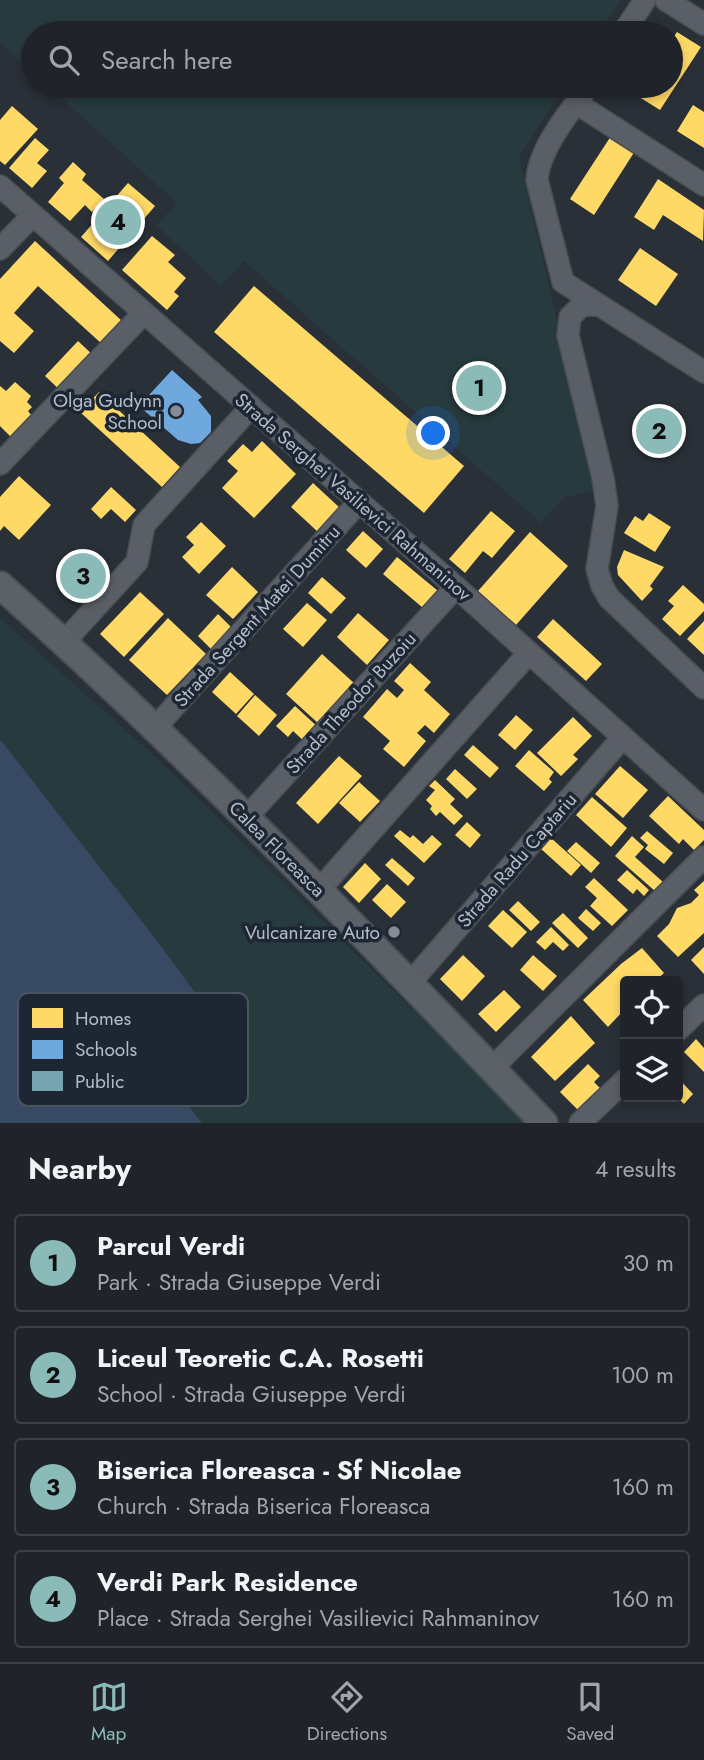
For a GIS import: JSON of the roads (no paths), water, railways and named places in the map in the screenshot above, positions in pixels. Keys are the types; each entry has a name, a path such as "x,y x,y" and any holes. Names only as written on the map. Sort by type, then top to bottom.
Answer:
{"main road":[{"name":"Calea Floreasca","path":"0,585 64,642 319,890 544,1123"}],"street":[{"path":"631,21 645,0"},
{"path":"666,0 704,24"},
{"path":"580,98 540,163 537,180 563,282 704,372"},
{"path":"586,98 704,186"},
{"name":"Strada Serghei Vasilievici Rahmaninov","path":"0,186 456,587 704,810"},
{"path":"0,249 33,215"},
{"path":"597,305 582,305 570,317 568,335 603,478 607,506 597,569 610,598 704,688"},
{"path":"0,464 143,314"},
{"path":"64,642 137,562 144,525 251,407"},
{"name":"Strada Sergent Matei Dumitru","path":"154,729 359,502"},
{"name":"Strada Theodor Buzoiu","path":"246,818 456,587"},
{"path":"319,890 529,653"},
{"name":"Strada Radu Captariu","path":"410,983 623,737"},
{"path":"492,1069 704,857"},
{"path":"683,1025 704,1005"},
{"path":"580,1123 620,1085"}],"water":[{"path":"0,739 195,993 18,993 18,1106 189,1106 202,1123 0,1123"}],"place":[{"name":"Verdi Park Residence","path":"118,222"},
{"name":"Parcul Verdi","path":"479,388"},
{"name":"Olga Gudynn School","path":"176,411"},
{"name":"Liceul Teoretic C.A. Rosetti","path":"659,431"},
{"name":"Biserica Floreasca - Sf Nicolae","path":"83,576"},
{"name":"Vulcanizare Auto","path":"394,932"}]}
